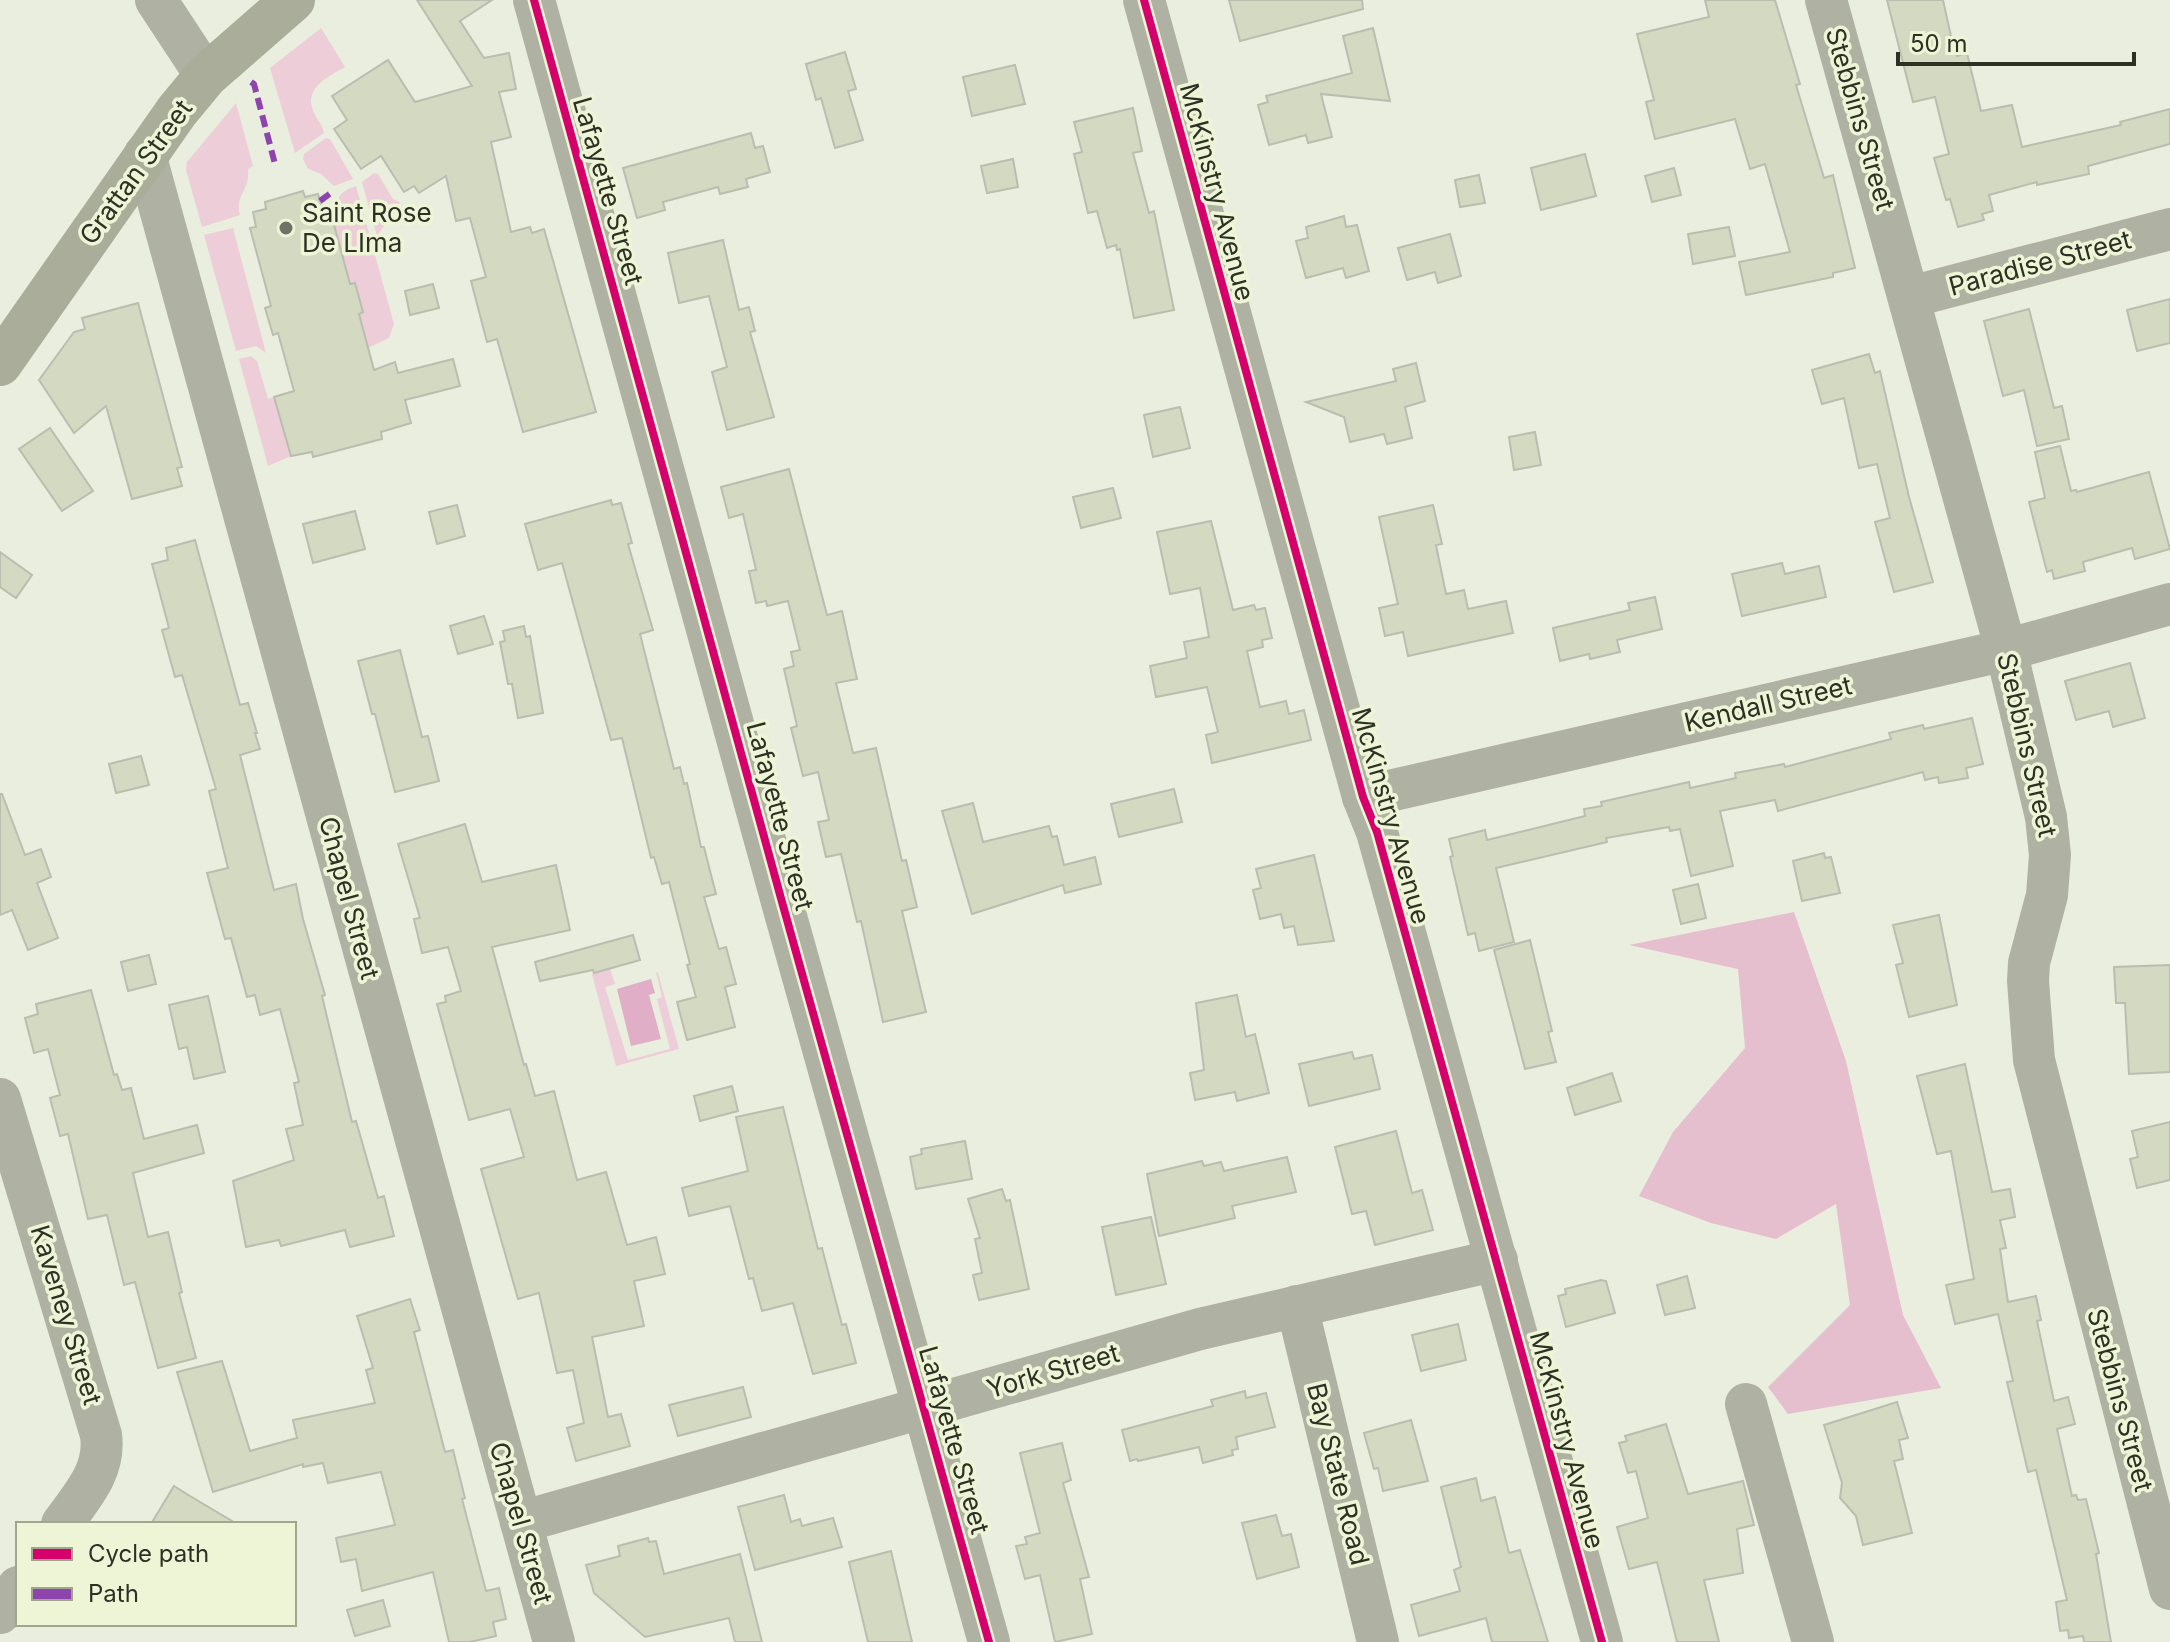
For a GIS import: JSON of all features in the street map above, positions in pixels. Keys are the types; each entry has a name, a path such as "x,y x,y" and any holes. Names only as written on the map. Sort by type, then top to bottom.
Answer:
{"main road":[{"name":"Grattan Street","path":"0,364 145,154 206,76 293,0"}],"street":[{"path":"156,0 206,76"},
{"name":"Lafayette Street","path":"534,0 989,1642"},
{"name":"McKinstry Avenue","path":"1144,0 1363,797 1377,832 1602,1642"},
{"name":"Stebbins Street","path":"1826,0 2006,650 2049,835 2047,895 2029,963 2028,1000 2034,1060 2170,1589"},
{"name":"Chapel Street","path":"145,154 554,1642"},
{"name":"Paradise Street","path":"1910,297 2170,229"},
{"name":"Kendall Street","path":"1363,797 2006,650 2170,604"},
{"name":"Kaveney Street","path":"0,1099 103,1448 98,1471 63,1522"},
{"name":"York Street","path":"521,1522 1101,1356 1297,1306 1497,1260"},
{"name":"Bay State Road","path":"1297,1306 1378,1642"},
{"path":"1746,1404 1813,1642"},
{"path":"0,1613 16,1590"}],"shaded area":[{"path":"321,28 345,67 320,84 312,95 313,110 324,133 295,153 270,68"},
{"path":"236,103 253,166 248,169 247,183 239,201 240,215 202,227 186,170 187,162"},
{"path":"326,138 330,139 353,179 334,186 321,174 308,169 304,154"},
{"path":"374,173 378,174 393,199 400,202 377,236 362,182"},
{"path":"356,186 394,324 389,338 368,348 359,314 363,312 356,283 350,284 332,217 336,215 340,196"},
{"path":"233,228 266,353 256,346 236,351 204,235"},
{"path":"251,356 257,361 268,399 274,397 291,456 268,466 239,359"},
{"path":"1794,912 1846,1061 1903,1315 1941,1388 1788,1414 1768,1387 1850,1305 1836,1204 1776,1239 1711,1223 1639,1196 1673,1132 1745,1048 1738,969 1629,945"},
{"path":"610,969 615,984 605,987 628,1060 670,1049 657,999 662,997 656,972 679,1049 616,1066 592,974"},
{"path":"651,979 655,993 649,995 661,1039 631,1046 617,989"}],"building":[{"path":"417,0 492,0 460,21 484,58 509,53 516,89 499,92 511,137 491,142 511,232 530,227 532,233 544,229 596,412 523,432 497,339 487,342 471,281 486,277 470,218 456,221 446,176 419,193 414,186 404,192 381,156 361,169 334,129 347,120 332,96 388,60 415,102 472,86"},
{"path":"1229,0 1362,0 1363,9 1240,41"},
{"path":"1705,0 1775,0 1824,178 1833,175 1855,268 1833,273 1833,277 1746,295 1739,262 1790,252 1765,164 1750,169 1735,119 1655,139 1646,102 1654,100 1637,34 1709,17"},
{"path":"1887,0 1943,0 1954,50 1957,56 1967,53 1981,111 2012,105 2022,147 2121,125 2120,122 2170,109 2170,144 2088,166 2089,174 2037,185 2037,182 1989,195 1993,211 1982,214 1984,220 1958,227 1950,199 1946,200 1934,158 1949,154 1935,97 1913,102"},
{"path":"1373,28 1390,101 1321,94 1332,137 1308,143 1306,135 1269,145 1258,105 1268,102 1266,96 1352,73 1343,36"},
{"path":"845,52 856,89 848,91 863,140 835,148 821,98 816,100 806,64"},
{"path":"1015,65 1025,104 972,116 963,77"},
{"path":"1133,108 1142,151 1133,153 1149,213 1154,211 1174,310 1134,318 1120,249 1117,250 1116,245 1107,248 1097,211 1088,213 1074,154 1082,152 1074,122"},
{"path":"751,133 755,148 763,146 770,172 746,179 748,187 720,194 718,187 663,202 665,210 637,218 623,168"},
{"path":"1585,154 1596,196 1541,210 1531,168"},
{"path":"1013,159 1018,187 987,193 981,166"},
{"path":"1674,168 1681,195 1652,202 1645,176"},
{"path":"1479,175 1485,203 1460,207 1455,180"},
{"path":"303,191 305,197 318,194 322,208 329,206 350,284 355,283 363,312 359,314 374,370 395,362 398,373 453,359 460,386 405,400 411,423 381,432 382,439 313,457 312,452 291,456 274,397 294,391 278,333 273,335 265,308 271,306 250,228 256,227 253,212 266,209 265,202"},
{"path":"1344,216 1346,227 1357,225 1369,271 1346,278 1343,268 1306,278 1296,241 1308,238 1306,227"},
{"path":"1729,227 1735,256 1693,264 1688,234"},
{"path":"1450,234 1461,276 1438,283 1435,272 1407,280 1398,248"},
{"path":"723,240 739,310 749,307 755,331 750,332 774,417 727,430 712,372 727,367 709,296 679,303 668,253"},
{"path":"433,284 439,308 410,315 405,291"},
{"path":"2170,299 2170,343 2137,351 2127,310"},
{"path":"138,303 182,467 177,468 182,486 132,499 106,406 74,433 39,380 74,332 85,329 82,318"},
{"path":"2029,309 2054,408 2062,406 2069,439 2037,446 2024,390 2003,396 1984,321"},
{"path":"1869,354 1875,373 1880,371 1909,497 1933,582 1894,592 1875,522 1890,518 1877,464 1859,468 1844,398 1822,404 1812,370"},
{"path":"1416,363 1425,401 1405,407 1412,438 1387,444 1384,434 1350,442 1344,417 1306,402 1396,381 1393,369"},
{"path":"1180,407 1190,448 1153,457 1144,415"},
{"path":"50,428 93,491 62,511 19,449"},
{"path":"1535,432 1541,465 1514,470 1509,437"},
{"path":"2060,446 2071,491 2149,472 2170,549 2135,559 2132,548 2083,562 2085,571 2054,579 2052,570 2047,572 2029,502 2045,498 2035,452"},
{"path":"789,469 827,615 842,611 857,679 836,683 853,753 876,748 902,861 906,860 917,907 902,911 926,1012 883,1022 861,921 857,922 841,854 826,857 818,822 829,820 818,772 803,776 791,728 797,726 784,669 794,666 791,652 800,650 788,601 767,606 766,601 756,603 749,571 756,570 743,514 729,518 721,487"},
{"path":"1113,488 1121,518 1081,528 1073,497"},
{"path":"611,500 612,505 621,503 632,543 628,544 653,630 640,634 674,769 680,767 684,784 687,783 701,847 704,847 716,894 704,897 719,949 726,947 736,984 725,987 735,1027 687,1040 677,1002 696,997 669,882 662,884 654,857 651,858 622,738 611,740 562,563 538,570 525,524"},
{"path":"457,505 465,536 437,544 429,512"},
{"path":"1433,505 1442,544 1436,545 1446,594 1464,590 1468,609 1506,601 1513,633 1408,656 1403,632 1385,636 1379,608 1398,604 1379,517"},
{"path":"355,511 365,549 313,563 303,524"},
{"path":"1211,521 1233,610 1254,605 1256,610 1265,608 1272,638 1262,640 1263,647 1247,651 1260,707 1286,701 1289,714 1304,710 1311,740 1212,763 1206,735 1218,732 1207,687 1156,697 1150,666 1187,658 1184,642 1209,637 1200,588 1170,594 1157,532"},
{"path":"195,540 240,705 248,703 257,733 260,749 240,755 274,890 296,884 325,995 322,996 352,1122 356,1121 378,1198 384,1196 394,1236 350,1247 345,1230 281,1246 279,1240 246,1247 233,1181 294,1160 286,1129 303,1125 294,1083 299,1082 280,1009 260,1015 255,995 247,997 231,938 225,939 207,873 228,868 209,791 216,789 182,675 175,677 162,630 169,628 152,564 168,560 166,548"},
{"path":"0,552 32,575 16,598 0,587"},
{"path":"1782,563 1785,574 1819,566 1826,597 1742,616 1732,574"},
{"path":"1655,597 1662,629 1617,640 1620,652 1590,659 1589,654 1560,661 1553,628 1630,610 1628,603"},
{"path":"484,616 493,644 458,654 450,626"},
{"path":"524,626 526,637 530,636 543,713 518,718 500,642 505,641 503,631"},
{"path":"400,650 422,737 428,736 439,781 395,792 358,661"},
{"path":"2130,663 2145,718 2113,727 2109,711 2076,720 2065,681"},
{"path":"1972,718 1983,764 1966,768 1968,778 1939,783 1938,777 1925,780 1923,772 1778,811 1775,800 1720,811 1733,866 1691,876 1680,829 1670,831 1669,827 1606,838 1607,842 1496,868 1514,942 1479,951 1475,933 1468,935 1450,857 1453,856 1449,839 1485,830 1487,840 1585,816 1584,809 1602,806 1601,802 1689,782 1690,788 1736,778 1735,773 1784,764 1785,767 1891,739 1889,733"},
{"path":"141,756 149,785 116,793 109,764"},
{"path":"1174,789 1182,822 1119,837 1111,804"},
{"path":"0,794 25,855 41,849 51,877 37,883 58,938 28,950 12,910 0,915"},
{"path":"973,803 983,842 1049,826 1052,837 1057,836 1064,865 1095,857 1101,884 1065,893 1063,885 972,914 942,811"},
{"path":"465,824 482,882 556,865 570,930 492,947 535,1096 554,1091 577,1180 606,1172 627,1245 656,1237 665,1274 634,1281 644,1326 592,1337 608,1417 621,1414 630,1446 576,1461 567,1428 584,1423 573,1370 557,1373 539,1293 518,1299 481,1169 524,1157 510,1109 469,1120 437,1004 446,1002 445,996 461,991 448,947 422,953 414,919 420,918 398,844"},
{"path":"1824,853 1825,858 1831,857 1840,893 1802,901 1793,861"},
{"path":"1314,855 1334,941 1298,945 1294,926 1284,928 1281,914 1260,919 1253,890 1261,888 1256,869"},
{"path":"1698,884 1706,918 1681,924 1673,890"},
{"path":"1939,915 1957,1005 1909,1017 1896,965 1903,963 1893,925"},
{"path":"633,935 640,960 594,973 593,970 540,981 535,962"},
{"path":"1530,940 1552,1031 1548,1032 1556,1062 1525,1069 1494,950"},
{"path":"149,955 156,984 128,991 121,962"},
{"path":"2170,965 2170,1072 2129,1074 2125,1003 2116,1003 2114,967"},
{"path":"91,990 114,1075 117,1074 122,1090 131,1088 144,1139 197,1125 204,1153 133,1173 148,1237 168,1232 182,1292 179,1293 196,1358 158,1368 135,1282 124,1285 107,1215 88,1219 68,1134 60,1136 50,1098 60,1095 48,1049 34,1053 25,1018 38,1014 36,1004"},
{"path":"1237,995 1246,1037 1255,1034 1269,1093 1237,1101 1235,1092 1195,1100 1190,1073 1204,1070 1196,1003"},
{"path":"208,996 225,1072 194,1079 187,1047 179,1049 169,1005"},
{"path":"1352,1052 1354,1059 1372,1055 1380,1089 1309,1106 1299,1064"},
{"path":"1965,1064 1992,1192 2010,1189 2015,1217 2000,1220 2006,1248 2000,1249 2008,1302 2036,1296 2041,1320 2037,1321 2054,1401 2068,1397 2075,1424 2057,1429 2072,1496 2076,1495 2078,1500 2086,1499 2099,1553 2096,1554 2111,1642 2084,1642 2083,1636 2069,1638 2068,1630 2060,1631 2056,1602 2067,1600 2036,1470 2028,1472 2007,1382 2013,1381 1998,1314 1955,1324 1946,1285 1974,1279 1951,1151 1937,1154 1917,1076"},
{"path":"1612,1073 1621,1101 1575,1115 1567,1088"},
{"path":"732,1086 738,1111 700,1121 694,1096"},
{"path":"783,1107 818,1249 822,1248 842,1325 846,1324 856,1363 813,1374 793,1303 762,1311 753,1278 749,1279 730,1206 689,1216 682,1188 748,1171 736,1117"},
{"path":"2170,1122 2170,1180 2137,1188 2130,1159 2138,1157 2132,1131"},
{"path":"1396,1131 1412,1193 1422,1190 1433,1230 1375,1245 1366,1211 1352,1214 1335,1147"},
{"path":"965,1141 972,1179 916,1189 910,1157 922,1154 921,1149"},
{"path":"1287,1157 1296,1192 1232,1206 1235,1218 1159,1236 1147,1174 1202,1161 1204,1166 1221,1162 1224,1171"},
{"path":"1002,1189 1006,1201 1010,1200 1029,1289 979,1300 973,1275 982,1273 975,1239 980,1238 968,1199"},
{"path":"1151,1217 1166,1284 1116,1295 1102,1227"},
{"path":"1687,1276 1695,1308 1665,1315 1657,1285"},
{"path":"1606,1281 1615,1313 1566,1327 1558,1296 1566,1294 1565,1289"},
{"path":"410,1299 420,1330 414,1332 445,1452 453,1450 465,1498 462,1499 486,1591 499,1588 506,1619 493,1622 496,1636 470,1642 449,1642 433,1572 362,1591 356,1559 341,1562 336,1538 395,1525 381,1472 328,1483 323,1463 303,1467 303,1464 213,1492 177,1372 222,1361 250,1451 297,1438 293,1420 375,1403 366,1370 373,1368 357,1316"},
{"path":"1458,1324 1466,1360 1421,1371 1412,1335"},
{"path":"743,1387 751,1417 678,1436 669,1405"},
{"path":"1245,1391 1246,1398 1266,1393 1275,1427 1236,1437 1238,1449 1232,1450 1233,1455 1203,1463 1199,1447 1130,1461 1122,1430 1213,1406 1211,1400"},
{"path":"1897,1402 1908,1438 1899,1440 1903,1459 1894,1461 1912,1533 1863,1545 1856,1516 1840,1498 1842,1483 1824,1425"},
{"path":"1411,1420 1428,1481 1383,1491 1378,1468 1374,1469 1364,1433"},
{"path":"1666,1424 1688,1494 1743,1481 1754,1525 1737,1529 1743,1573 1704,1580 1719,1642 1677,1642 1657,1562 1629,1569 1617,1527 1648,1518 1636,1471 1628,1473 1619,1443 1627,1441 1625,1436"},
{"path":"1062,1443 1071,1480 1063,1483 1089,1577 1080,1579 1092,1634 1055,1642 1040,1575 1025,1579 1016,1546 1027,1544 1025,1537 1040,1533 1020,1453"},
{"path":"1476,1478 1481,1501 1495,1497 1509,1553 1520,1550 1548,1642 1492,1642 1486,1618 1419,1636 1411,1605 1460,1591 1454,1570 1461,1567 1441,1487"},
{"path":"174,1486 234,1522 152,1522"},
{"path":"784,1495 791,1522 800,1519 802,1526 833,1518 842,1547 755,1570 738,1507"},
{"path":"1276,1515 1282,1536 1291,1534 1299,1567 1257,1579 1242,1523"},
{"path":"648,1538 649,1542 656,1541 664,1574 740,1554 762,1642 735,1642 729,1618 645,1637 594,1593 586,1565 620,1556 618,1546"},
{"path":"891,1551 912,1642 868,1642 849,1562"},
{"path":"383,1600 390,1626 355,1636 347,1610"}],"marked path":[{"path":"251,82 275,164"},
{"path":"320,201 332,192"}],"cycle path":[{"path":"534,0 989,1642"},
{"path":"1144,0 1363,797 1377,832 1602,1642"}],"place":[{"name":"Saint Rose De LIma","path":"286,228"}]}
